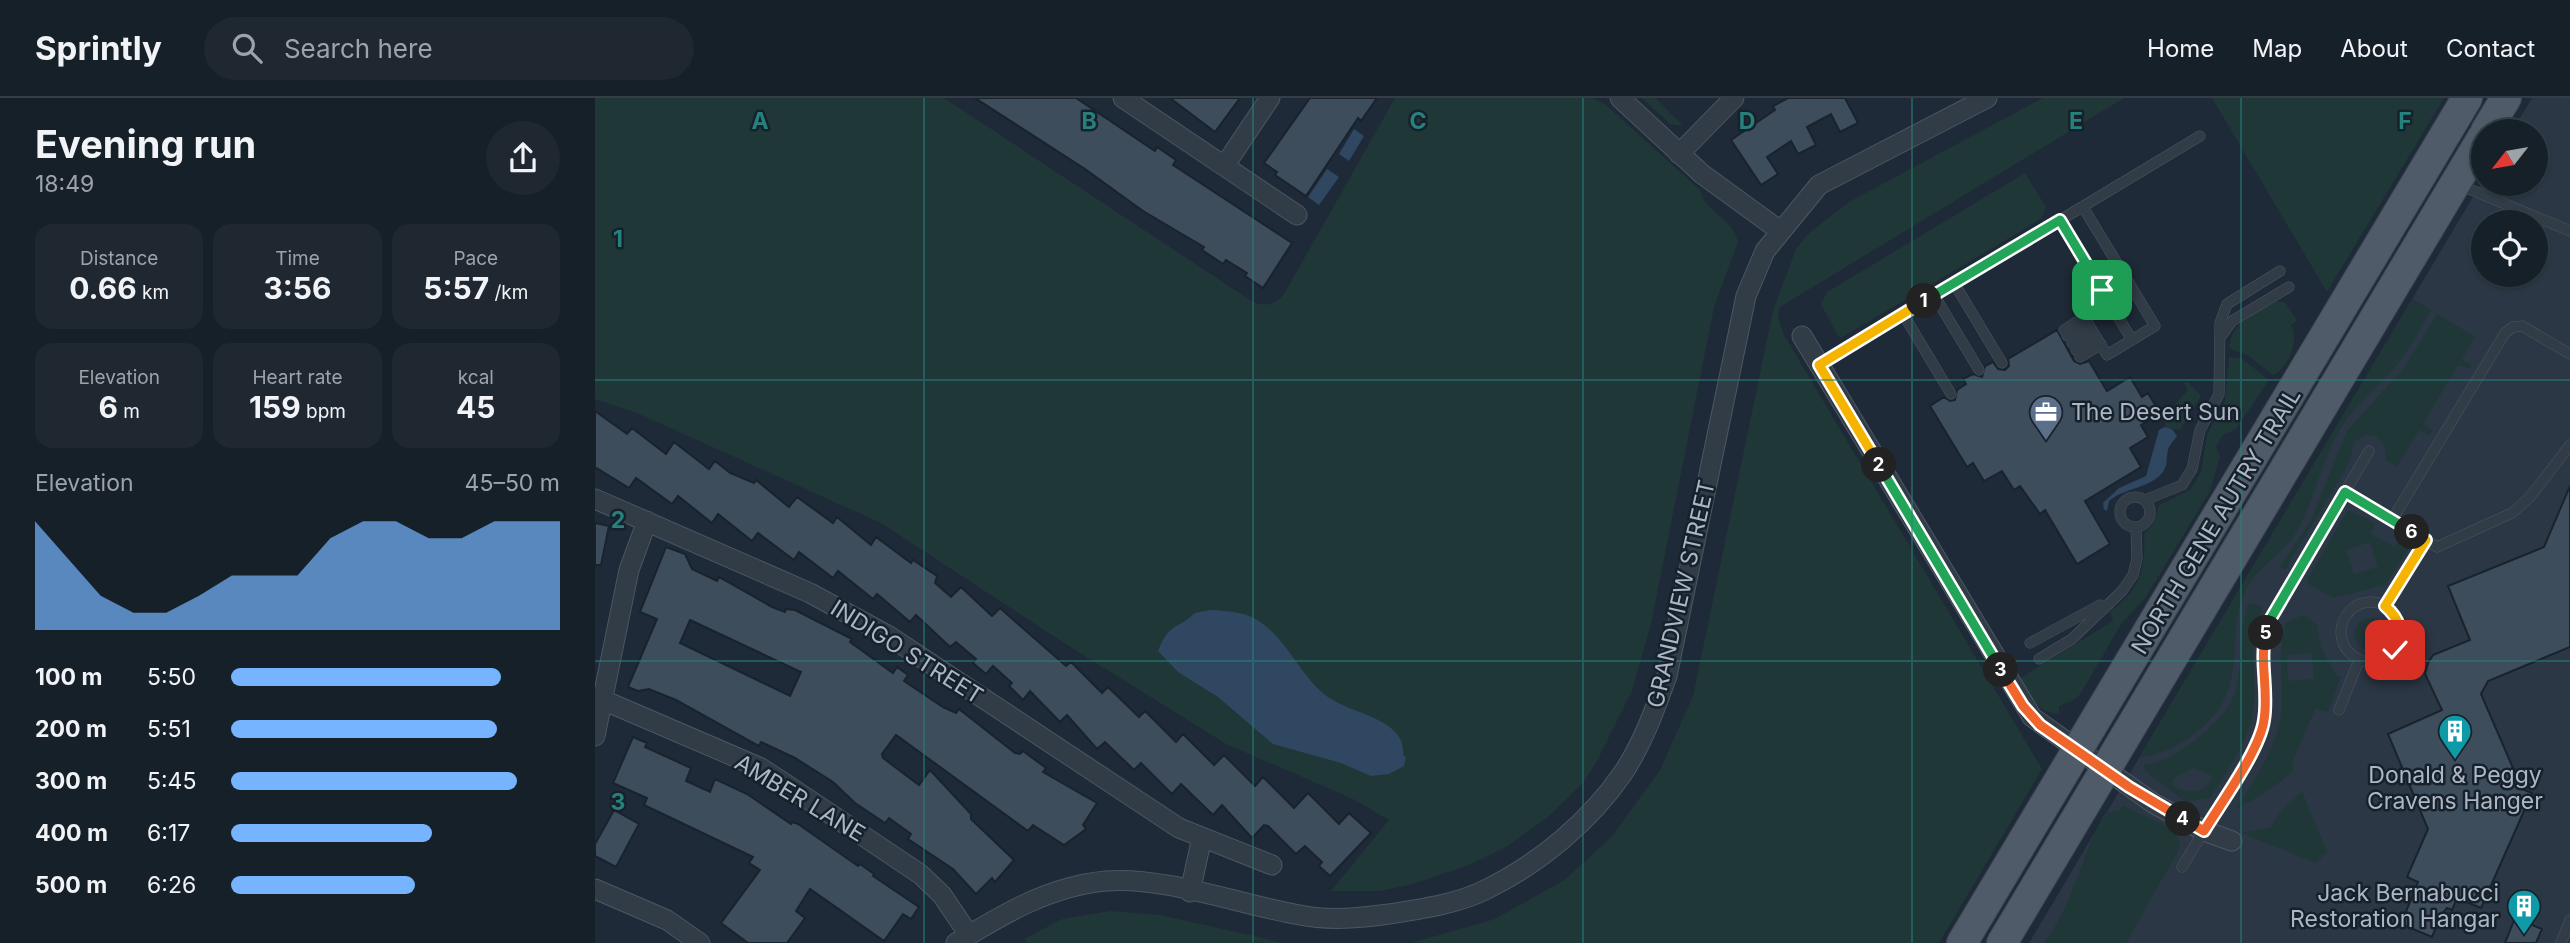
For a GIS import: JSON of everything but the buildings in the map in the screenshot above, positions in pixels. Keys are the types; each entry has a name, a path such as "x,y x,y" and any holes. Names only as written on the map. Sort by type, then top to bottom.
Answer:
{"main road":[{"name":"NORTH GENE AUTRY TRAIL","path":"1962,943 2467,98"},
{"path":"2493,119 2506,98"},
{"name":"NORTH GENE AUTRY TRAIL","path":"2002,943 2471,157"}],"street":[{"path":"1123,98 1297,215"},
{"path":"1225,165 1270,98"},
{"path":"1620,98 1645,118 1679,154 1779,230"},
{"path":"1679,154 1734,98"},
{"name":"GRANDVIEW STREET","path":"962,939 1010,910 1058,890 1107,881 1147,883 1303,916 1355,919 1424,909 1485,890 1539,858 1585,818 1623,773 1650,723 1667,676 1746,296 1765,251 1779,230 1819,184 1987,98"},
{"path":"1803,336 2023,706 2040,725 2153,803 2204,831 2232,841"},
{"name":"INDIGO STREET","path":"595,499 810,593 888,636 1179,828 1272,865"},
{"path":"595,736 629,570 647,521"},
{"name":"AMBER LANE","path":"603,700 761,768 784,783 920,874 942,895 962,939"},
{"path":"1190,892 1202,837"},
{"path":"595,889 667,920 700,943"}],"lane":[{"path":"1819,365 2200,136"},
{"path":"2456,183 2570,231"},
{"path":"2083,207 2155,327 2107,355 2092,331"},
{"path":"2060,220 2132,340"},
{"path":"2144,500 2151,514 2146,523 2136,527 2123,522 2120,508 2130,497 2144,500 2182,485 2192,469 2200,430 2219,394 2220,323 2227,304 2280,271"},
{"path":"1954,284 2002,363"},
{"path":"2221,335 2232,321 2289,287"},
{"path":"2072,343 2092,331 2109,302 2132,289"},
{"path":"1934,295 1979,370"},
{"path":"1903,314 1951,394"},
{"path":"2392,520 2505,334 2514,327 2522,326 2570,354"},
{"path":"2072,343 2092,331"},
{"path":"2072,343 2092,331"},
{"path":"2345,492 2437,547 2512,513 2530,497 2570,445"},
{"path":"2182,867 2260,737 2266,704 2263,647 2271,618 2369,451"},
{"path":"2030,643 2107,602 2122,591 2133,575 2137,559 2136,527"},
{"path":"2385,606 2426,540"},
{"path":"2039,659 2072,639 2107,602"},
{"path":"2367,603 2385,606 2399,621 2400,641 2395,650 2379,662 2359,660 2350,655 2341,637 2344,618 2358,605 2367,603"},
{"path":"2339,710 2359,660"},
{"path":"2561,943 2570,920"}],"shaded area":[{"path":"2532,98 2570,98 2570,943 2029,943 2473,196 2548,196 2548,119 2519,119"}],"green space":[{"path":"595,98 944,98 1253,302 1266,305 1277,301 1284,294 1395,98 1593,98 1606,105 1700,190 1708,204 1731,227 1738,242 1714,307 1651,624 1632,691 1597,761 1582,784 1548,817 1506,847 1469,865 1413,884 1380,891 1331,891 1389,820 1353,799 1226,744 1075,650 881,523 637,413 595,399"},
{"path":"1642,98 1655,98 1683,126 1670,124"},
{"path":"2043,98 2124,98 1780,307 1778,318 1784,335 2042,769 1939,943 1411,943 1495,919 1566,879 1612,836 1660,770 1693,696 1773,311 1796,249 1809,233 1849,202"},
{"path":"2212,98 2444,98 2327,292"},
{"path":"2025,173 2046,207 2041,219 1841,338 1838,336 1821,304 1827,292"},
{"path":"2412,299 2431,310 2423,325 2394,368 2344,423 2330,449 2309,507 2295,534 2246,589 2237,618 2232,678 2220,707 2186,740 2164,752 2142,757 2141,754"},
{"path":"2275,301 2285,302 2297,321 2291,325 2294,339 2288,360 2273,375 2247,355 2229,348 2234,331 2239,325"},
{"path":"2437,314 2475,337 2462,359 2471,365 2471,369 2458,365 2423,424 2433,431 2429,435 2419,430 2397,467 2386,460 2385,446 2376,436 2366,435 2355,441 2348,465 2285,570 2280,567 2311,520 2347,431 2404,368"},
{"path":"2229,357 2241,358 2269,380 2235,430 2224,434 2216,446 2220,457 2210,491 2146,597 2121,624 2081,693 2074,700 2059,706 2059,714 2045,711 2032,698 2021,680 2022,677 2113,621 2110,611 2128,596 2139,578 2144,558 2144,534 2153,524 2159,505 2190,490 2201,472 2207,435 2225,401"},
{"path":"2188,382 2201,396 2180,430 2165,427 2166,414 2188,390 2184,383"},
{"path":"2348,510 2375,523 2371,534 2394,547 2400,538 2410,546 2385,585 2334,598 2308,584 2307,580","holes":["2370,542 2378,567 2354,574 2346,550"]},
{"path":"2253,603 2263,608 2255,637 2255,688 2249,727 2235,758 2210,798 2186,802 2145,771 2144,764 2162,761 2188,745 2225,712 2238,681 2248,604","holes":["2193,768 2213,776 2201,790 2186,791 2173,787 2173,779"]},
{"path":"2303,615 2317,625 2321,648 2337,676 2341,676 2328,712 2315,709 2293,761 2293,771 2279,783 2236,809 2262,767 2277,733 2282,708 2281,647 2286,623","holes":["2312,653 2314,679 2288,681 2287,655"]},
{"path":"2374,617 2386,626 2387,637 2373,627 2368,628 2365,638 2384,645 2367,651 2357,643 2354,631 2360,621"},
{"path":"2302,792 2327,852 2316,863 2241,833 2271,827 2280,812"},
{"path":"2123,806 2171,828 2180,841 2178,851 2126,943 2044,943 2063,912 2105,813 2119,811"},
{"path":"1110,911 1160,915 1285,943 1027,943 1024,939 1062,919"}],"water":[{"path":"1354,129 1364,136 1349,161 1339,154"},
{"path":"1327,169 1339,177 1319,205 1308,197"},
{"path":"2165,427 2172,429 2177,436 2169,448 2163,472 2152,481 2115,497 2109,501 2107,511 2104,509 2103,503 2119,488 2146,476 2159,430"},
{"path":"1210,610 1246,615 1268,628 1320,691 1388,726 1397,734 1406,757 1404,766 1389,774 1371,776 1341,763 1273,744 1218,697 1178,672 1158,651 1162,641 1170,631 1195,613"}],"place":[{"name":"The Desert Sun","path":"2046,442"},
{"name":"Donald & Peggy Cravens Hanger","path":"2455,761"},
{"name":"Jack Bernabucci Restoration Hangar","path":"2524,936"}],"route":[{"path":"2102,290 2060,220 1819,365 2006,679 2032,718 2153,803 2204,831 2260,737 2266,704 2263,647 2271,618 2345,492 2426,540 2385,606 2399,621 2400,641 2395,650"}]}
